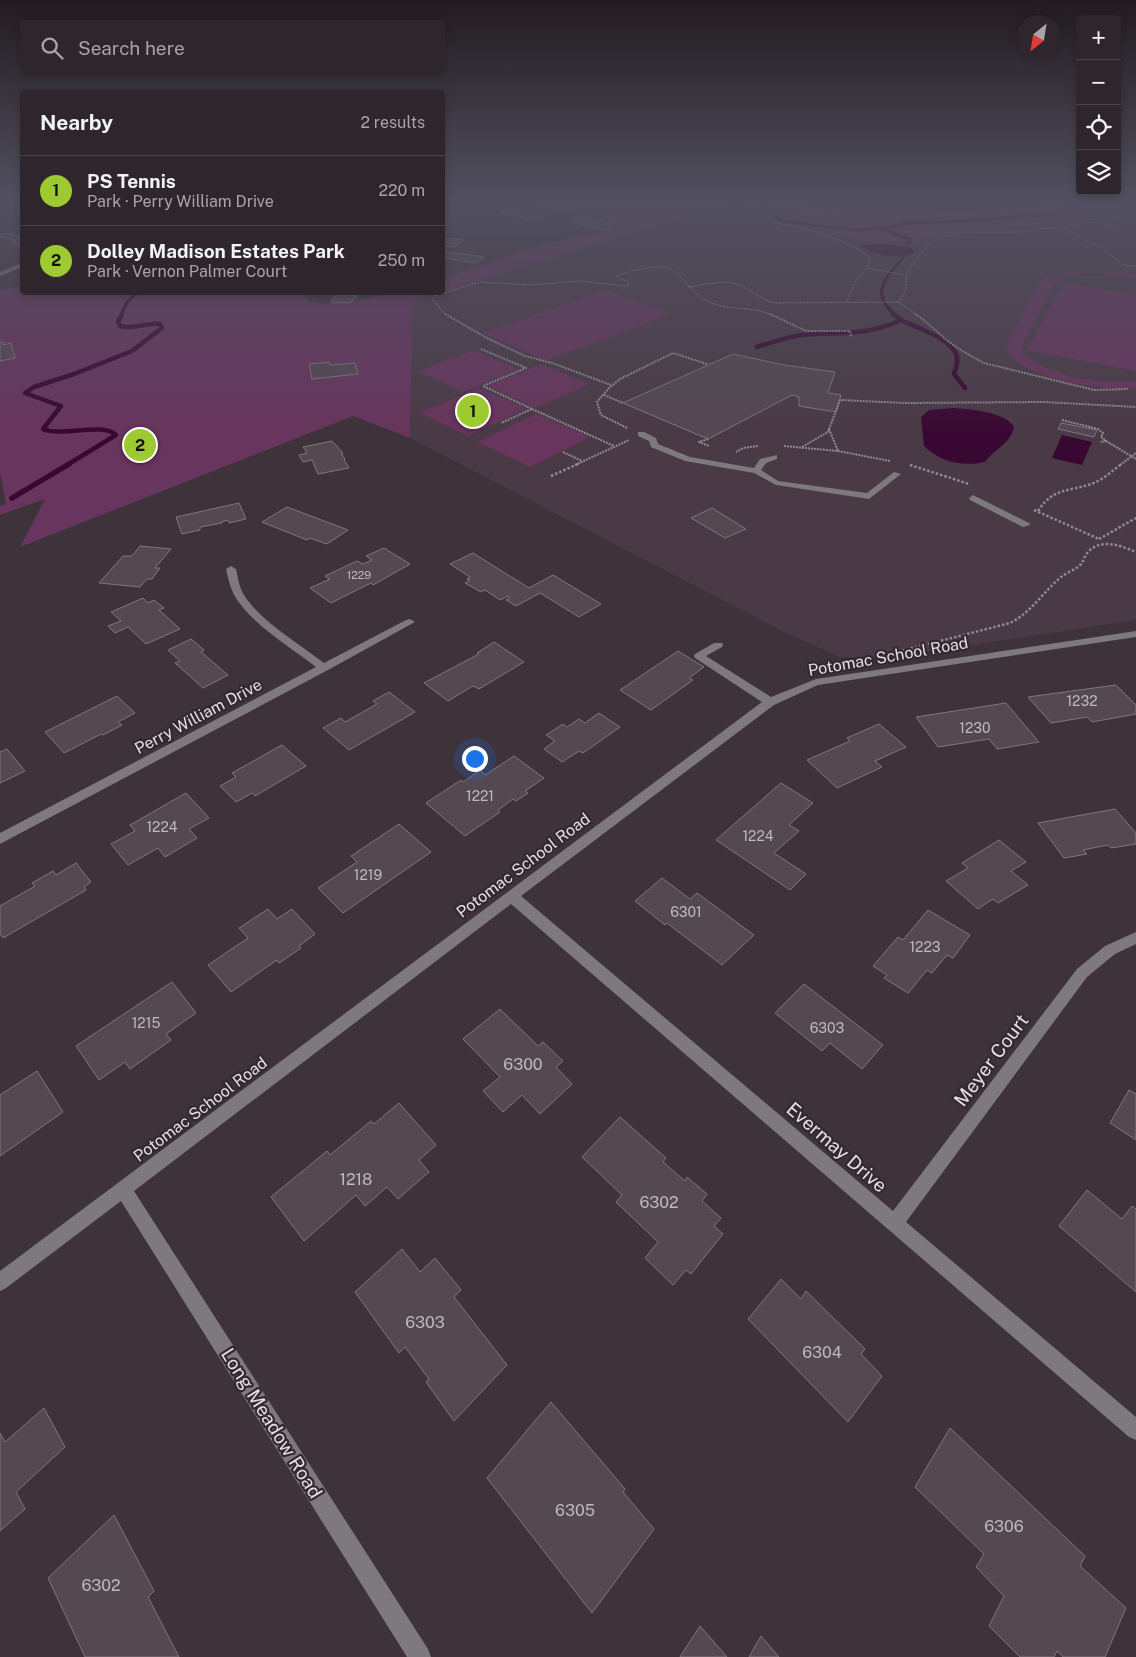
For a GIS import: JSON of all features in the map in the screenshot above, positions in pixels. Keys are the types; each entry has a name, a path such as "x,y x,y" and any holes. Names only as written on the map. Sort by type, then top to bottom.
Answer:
{"street":[{"path":"641,434 653,440 654,445 688,459 756,471 776,483 869,496 897,474"},
{"path":"756,471 763,462 774,457"},
{"path":"985,493 973,498 1026,525"},
{"path":"232,569 233,580 240,596 251,610 324,668"},
{"name":"Perry William Drive","path":"0,839 410,622"},
{"name":"Potomac School Road","path":"0,1282 770,702 816,682 1136,634"},
{"path":"718,645 699,656 770,702"},
{"name":"Evermay Drive","path":"511,896 1136,1430"},
{"name":"Meyer Court","path":"894,1224 1082,973 1110,950 1136,938"},
{"name":"Long Meadow Road","path":"123,1189 420,1657"}],"path":[{"path":"445,293 480,282 531,285 581,281 629,285 629,283 617,276"},
{"path":"679,276 688,287 709,302 734,309 766,312 806,331 850,331 851,336"},
{"path":"846,302 859,276"},
{"path":"899,302 906,288 904,286 905,276"},
{"path":"688,287 720,283 735,284 765,302 775,303 899,302 928,322 940,335 984,364 1105,391 1128,389"},
{"path":"437,295 434,296 433,300 447,316 487,338 526,356 552,363 611,385"},
{"path":"765,308 766,312"},
{"path":"481,349 526,368 483,386 614,446"},
{"path":"641,434 601,415 597,402 611,385 636,370 673,353 707,364"},
{"path":"604,395 623,403"},
{"path":"802,447 828,432 840,400 909,404 1014,402 1136,407"},
{"path":"501,423 532,409"},
{"path":"1062,420 1098,429 1103,433 1101,437 1106,441 1136,459"},
{"path":"829,429 838,451"},
{"path":"551,476 641,434"},
{"path":"1100,442 1106,441"},
{"path":"733,454 743,448 763,446"},
{"path":"778,446 838,451 896,462"},
{"path":"563,452 582,462"},
{"path":"1038,511 1046,498 1056,493 1097,482 1123,465 1136,453"},
{"path":"904,464 962,481 985,493"},
{"path":"1029,508 1100,539"},
{"path":"1100,539 1105,534 1136,518"},
{"path":"1100,539 1101,544"},
{"path":"890,654 1010,623 1021,618 1035,607 1062,576 1080,565 1090,549 1101,544 1119,544 1136,552"}],"shaded area":[{"path":"445,276 494,276 445,291"},
{"path":"486,276 1136,276 1136,620 894,657 840,657 786,633 410,438 413,301 432,295 445,295 445,290"},
{"path":"1066,276 1056,282 1022,345 1023,354 1049,369 1063,374 1091,380 1136,381 1136,388 1107,388 1072,383 1039,373 1013,358 1005,345 1043,277"},
{"path":"1123,276 1136,276 1136,279"},
{"path":"1064,283 1136,295 1136,371 1027,350"},
{"path":"20,286 20,295 305,295 308,301 322,304 357,301 380,295 433,295 413,301 410,438 353,416 20,547 45,499 0,515 0,506 6,504 0,473 0,290"},
{"path":"606,290 670,314 546,361 483,333"},
{"path":"474,350 519,369 463,392 418,371"},
{"path":"541,364 589,384 535,408 487,386"},
{"path":"478,388 527,409 468,436 419,413"},
{"path":"953,408 986,412 1003,418 1014,427 1012,433 1009,439 985,462 968,464 952,462 937,456 924,446 921,417 929,410"},
{"path":"536,414 590,437 530,467 477,442"},
{"path":"1062,435 1092,442 1082,465 1052,458"}],"building":[{"path":"335,295 357,296 350,303 331,302"},
{"path":"3,342 3,345 11,343 15,358 0,361 0,343"},
{"path":"733,354 784,365 835,372 828,393 841,395 836,412 799,406 799,397 792,395 708,439 623,403"},
{"path":"329,362 330,365 355,363 358,374 312,379 309,364"},
{"path":"1061,423 1097,430 1094,437 1058,429"},
{"path":"332,441 343,453 341,453 349,468 318,474 312,460 303,462 299,455 307,453 303,447"},
{"path":"239,503 246,519 229,523 228,520 182,534 176,517"},
{"path":"287,507 348,530 327,544 310,538 307,540 262,522"},
{"path":"712,508 746,529 725,538 691,518"},
{"path":"140,546 171,549 155,568 160,568 152,579 147,579 140,587 99,583 123,556 132,556"},
{"path":"384,548 410,564 373,585 371,583 331,603 310,588 330,579 325,576 357,561 363,564 372,560 366,556"},
{"path":"473,553 529,588 553,575 601,604 579,617 540,593 516,606 506,600 510,598 508,596 500,600 485,590 481,592 465,583 470,580 467,579 470,577 450,564"},
{"path":"143,598 148,603 154,600 164,608 159,610 180,629 146,644 128,627 115,633 108,626 121,621 111,612"},
{"path":"191,639 204,650 201,652 228,675 203,688 175,663 180,661 168,650"},
{"path":"494,642 524,662 479,689 473,686 448,701 424,683 479,654 477,653"},
{"path":"678,651 704,667 689,678 693,680 651,710 620,690"},
{"path":"1116,685 1136,705 1136,714 1092,722 1087,717 1051,723 1028,697"},
{"path":"389,692 415,712 349,750 323,728 341,718 345,722 377,704 373,701"},
{"path":"117,696 135,713 118,722 122,725 103,735 101,734 64,753 45,732"},
{"path":"1006,703 1039,742 997,749 989,739 938,747 916,717"},
{"path":"599,713 620,727 583,753 579,751 562,762 544,749 555,741 546,735 563,724 567,727 579,719 585,723"},
{"path":"879,724 906,747 875,761 882,767 837,788 807,760 850,741 847,738"},
{"path":"282,745 306,766 255,796 252,793 236,802 220,786 236,777 232,773"},
{"path":"7,749 25,771 0,783 0,752"},
{"path":"514,756 544,778 525,791 528,793 516,801 513,799 498,810 500,812 465,836 426,803 461,780 463,782 480,770 485,775"},
{"path":"781,783 813,803 789,825 799,831 774,853 806,874 790,890 716,840"},
{"path":"186,793 209,818 189,829 197,838 165,857 158,848 128,865 111,844 135,831 130,825"},
{"path":"1115,809 1136,833 1136,844 1111,848 1108,845 1083,850 1087,854 1064,858 1038,823"},
{"path":"399,824 431,852 343,913 318,888 357,862 351,856"},
{"path":"999,840 1026,862 1011,871 1028,885 998,903 993,899 978,909 946,881 968,868 962,863"},
{"path":"76,863 91,882 84,887 86,890 3,938 0,934 0,906 35,886 32,883 53,871 56,875"},
{"path":"662,878 690,899 697,893 754,935 722,965 667,923 665,925 635,901"},
{"path":"268,909 277,919 292,909 315,934 299,946 301,948 279,963 277,960 231,992 208,965 248,938 239,928"},
{"path":"928,910 970,935 953,958 947,955 932,973 927,970 908,993 884,978 887,975 873,966 898,937 903,940"},
{"path":"172,982 196,1013 166,1034 171,1040 130,1069 125,1062 99,1080 76,1046"},
{"path":"804,984 883,1045 862,1069 830,1043 822,1051 775,1013"},
{"path":"500,1009 538,1046 543,1042 563,1061 556,1067 572,1084 540,1114 522,1095 503,1112 483,1091 500,1077 463,1039"},
{"path":"37,1071 63,1112 0,1156 0,1095"},
{"path":"1129,1090 1136,1094 1136,1140 1110,1123"},
{"path":"399,1103 436,1145 419,1160 429,1172 398,1199 387,1187 365,1206 356,1195 304,1241 271,1197 327,1151 330,1155 371,1121 374,1124"},
{"path":"620,1117 666,1158 663,1162 685,1181 687,1177 707,1194 702,1201 721,1218 714,1226 723,1234 691,1274 686,1270 673,1285 645,1258 658,1242 616,1202 622,1195 582,1157"},
{"path":"1087,1190 1122,1219 1132,1206 1136,1209 1136,1292 1059,1226"},
{"path":"402,1249 420,1272 435,1258 461,1290 454,1297 507,1365 454,1421 426,1382 429,1379 405,1347 399,1353 355,1292"},
{"path":"781,1279 801,1299 806,1291 865,1349 861,1354 882,1376 848,1422 748,1319"},
{"path":"551,1402 625,1489 623,1492 654,1529 592,1613 487,1478"},
{"path":"44,1408 65,1447 16,1492 25,1509 0,1531 0,1433 5,1442"},
{"path":"950,1428 1085,1556 1080,1566 1126,1608 1105,1657 1063,1657 1057,1651 1054,1657 1020,1657 989,1626 1004,1596 976,1567 984,1554 915,1487"},
{"path":"114,1515 154,1591 148,1597 179,1657 85,1657 48,1578"},
{"path":"700,1626 727,1657 680,1657"},
{"path":"761,1636 779,1657 749,1657"}],"waterway":[{"path":"888,276 883,284 882,298 895,315"},
{"path":"121,315 127,302 135,295"},
{"path":"67,465 116,435 110,431 92,429 61,431 43,429 61,406 25,393 34,387 74,374 132,351 162,328 160,324 120,326 118,322 122,314"},
{"path":"893,314 901,320"},
{"path":"757,347 802,335 877,329 901,320"},
{"path":"901,320 932,334 952,348 957,359 954,374 965,388"},
{"path":"12,498 69,464"}],"place":[{"name":"PS Tennis","path":"473,411"},
{"name":"Dolley Madison Estates Park","path":"140,445"}]}
